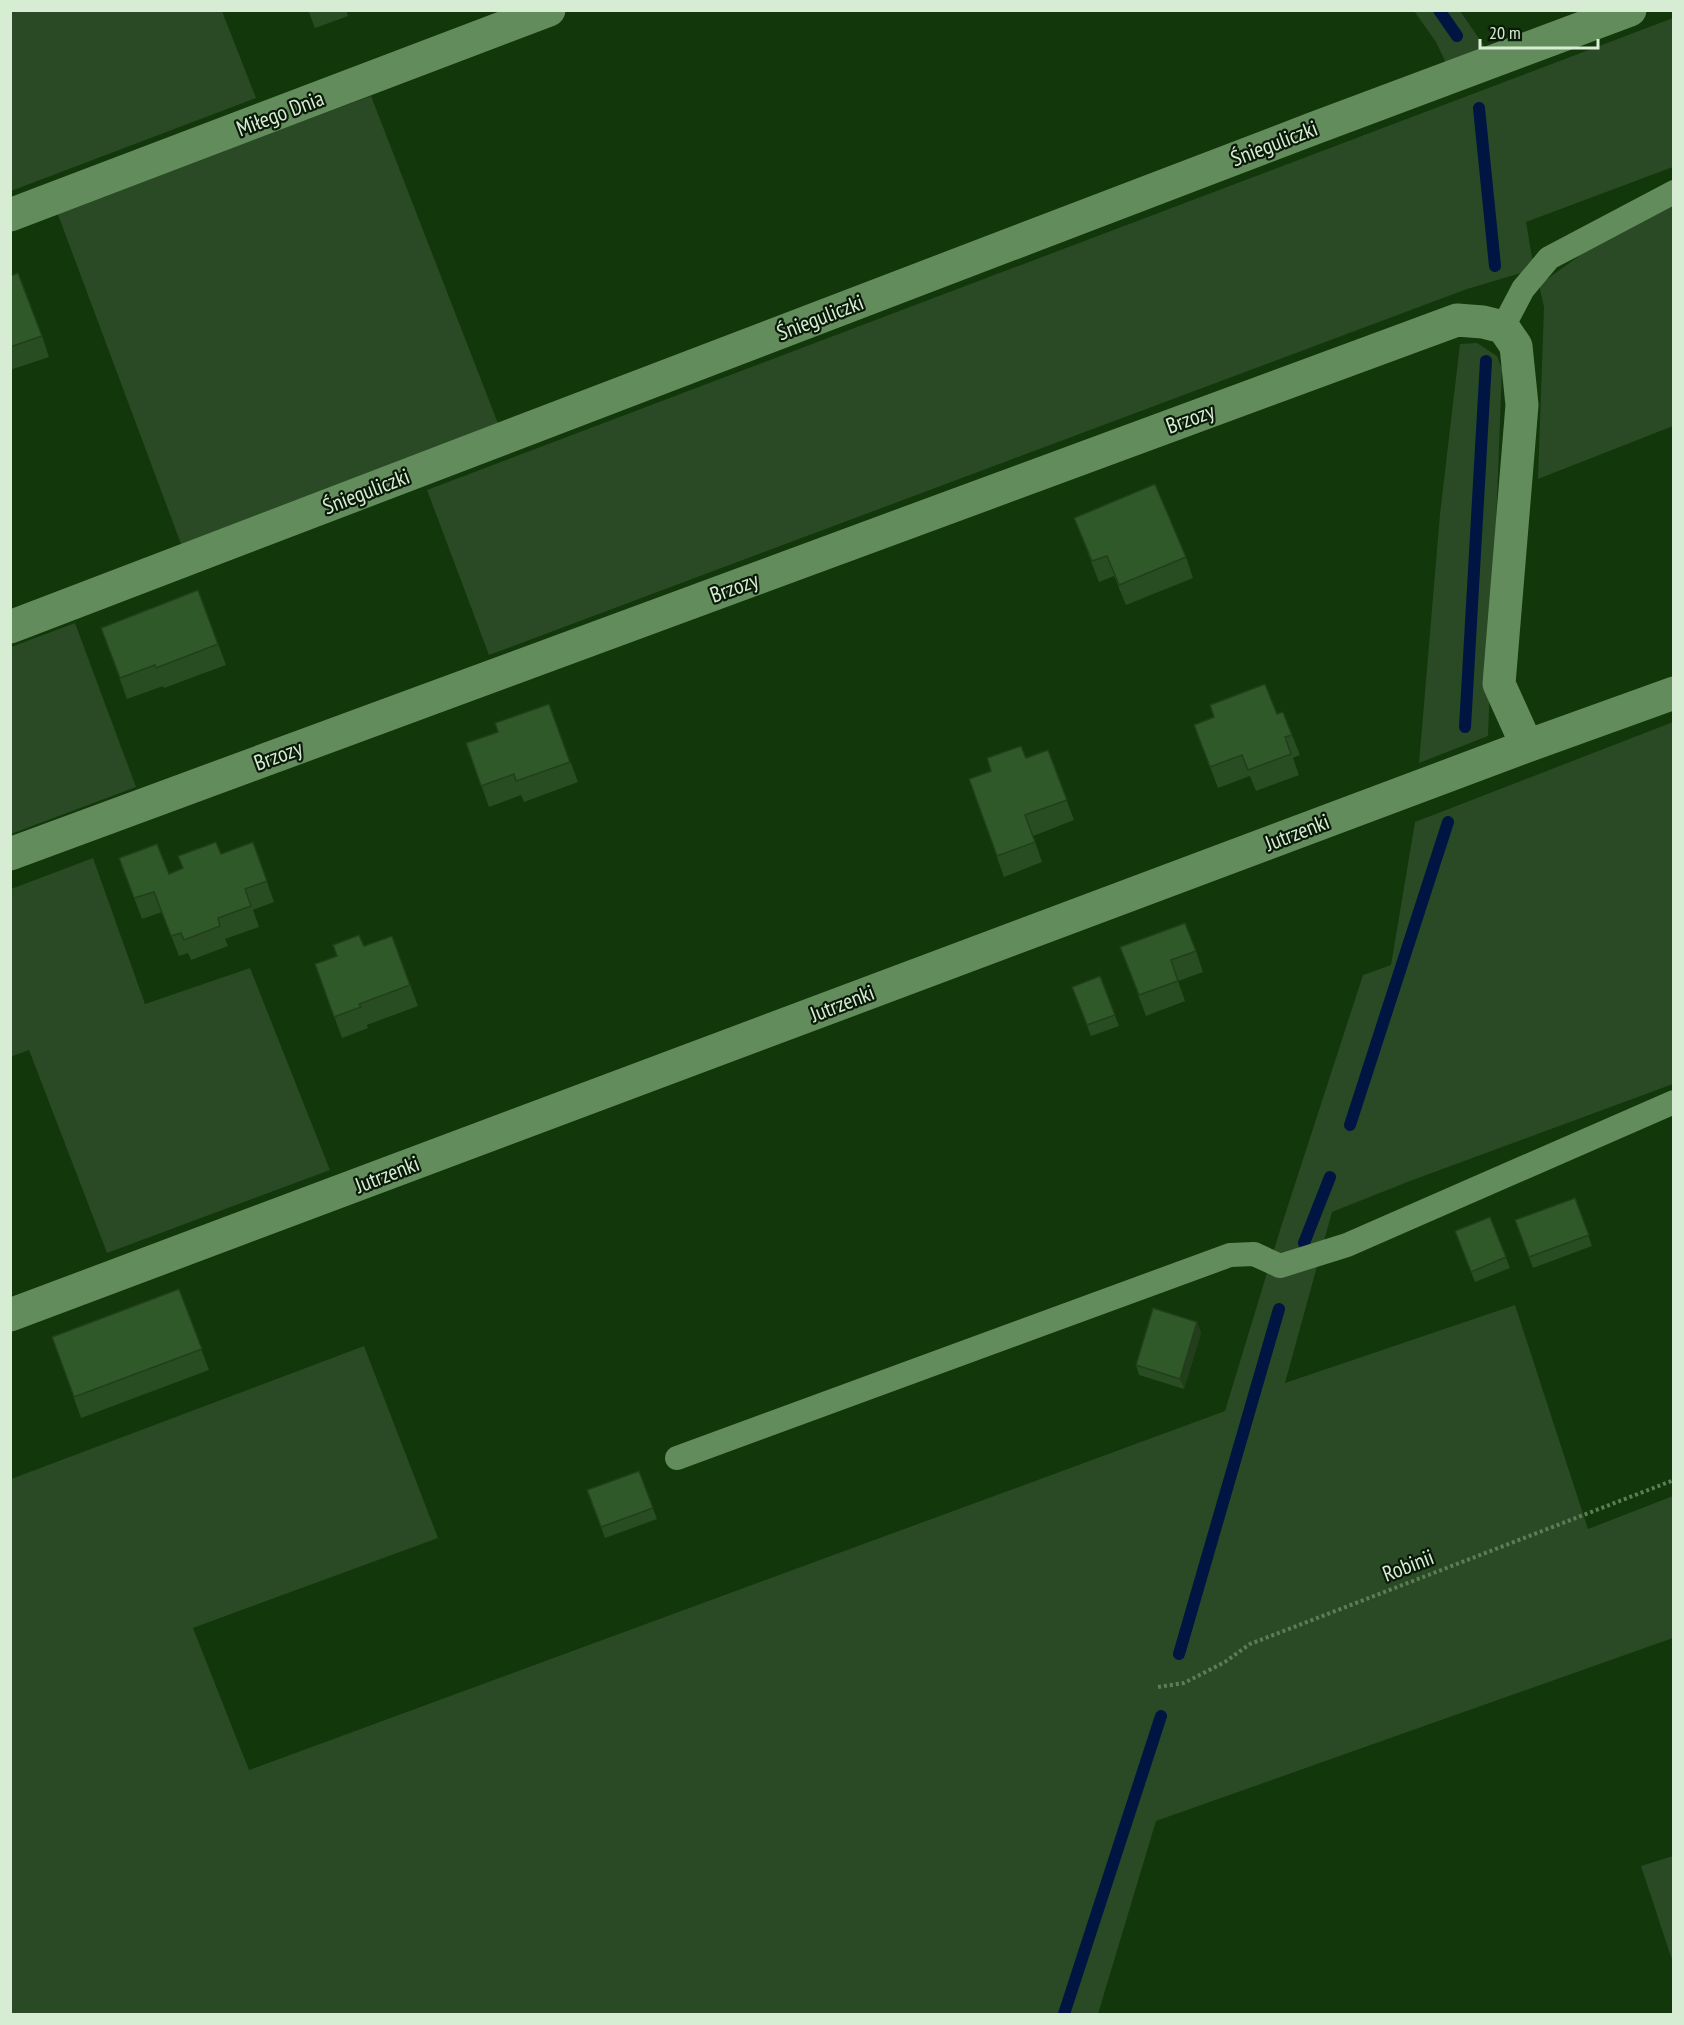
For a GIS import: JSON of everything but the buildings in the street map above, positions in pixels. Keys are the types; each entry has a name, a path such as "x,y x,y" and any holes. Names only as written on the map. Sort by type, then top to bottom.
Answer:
{"street":[{"name":"Miłego Dnia","path":"10,215 549,10"},
{"name":"Śnieguliczki","path":"10,627 1312,129 1630,10"},
{"name":"Brzozy","path":"10,854 1457,320 1483,322 1503,327"},
{"path":"1503,327 1516,346 1522,405 1499,684 1527,746"},
{"name":"Jutrzenki","path":"10,1315 1527,746 1674,693"}],"lane":[{"path":"1503,327 1523,289 1549,258 1674,192"},
{"path":"677,1458 1230,1255 1254,1254 1280,1266 1347,1245 1674,1102"}],"path":[{"name":"Robinii","path":"1158,1687 1184,1683 1225,1662 1250,1644 1674,1480"}],"green space":[{"path":"11,10 222,11 256,98 11,191"},
{"path":"1414,11 1460,11 1485,47 1447,65 1436,42"},
{"path":"1673,18 1673,167 1526,222 1534,269 1467,289 489,655 427,490"},
{"path":"371,96 499,426 181,544 57,212"},
{"path":"1673,205 1673,426 1538,479 1544,307 1539,285 1594,245"},
{"path":"1477,343 1497,356 1502,369 1488,736 1419,763 1440,514 1460,344"},
{"path":"75,623 136,787 11,834 11,647"},
{"path":"1673,722 1673,1084 1332,1212 1285,1383 1515,1305 1588,1529 1673,1496 1673,1638 1156,1821 1098,2014 11,2014 11,1479 364,1346 438,1538 193,1628 249,1770 1225,1411 1280,1230 1363,975 1391,965 1415,822"},
{"path":"93,858 145,1004 250,968 330,1170 107,1253 29,1050 10,1057 11,889"},
{"path":"1674,1856 1673,1963 1641,1866"}],"waterway":[{"path":"1439,10 1457,36"},
{"path":"1479,108 1495,266"},
{"path":"1465,727 1486,361"},
{"path":"1350,1125 1448,822"},
{"path":"1304,1243 1330,1177"},
{"path":"1179,1654 1279,1309"},
{"path":"1064,2014 1161,1716"}]}
